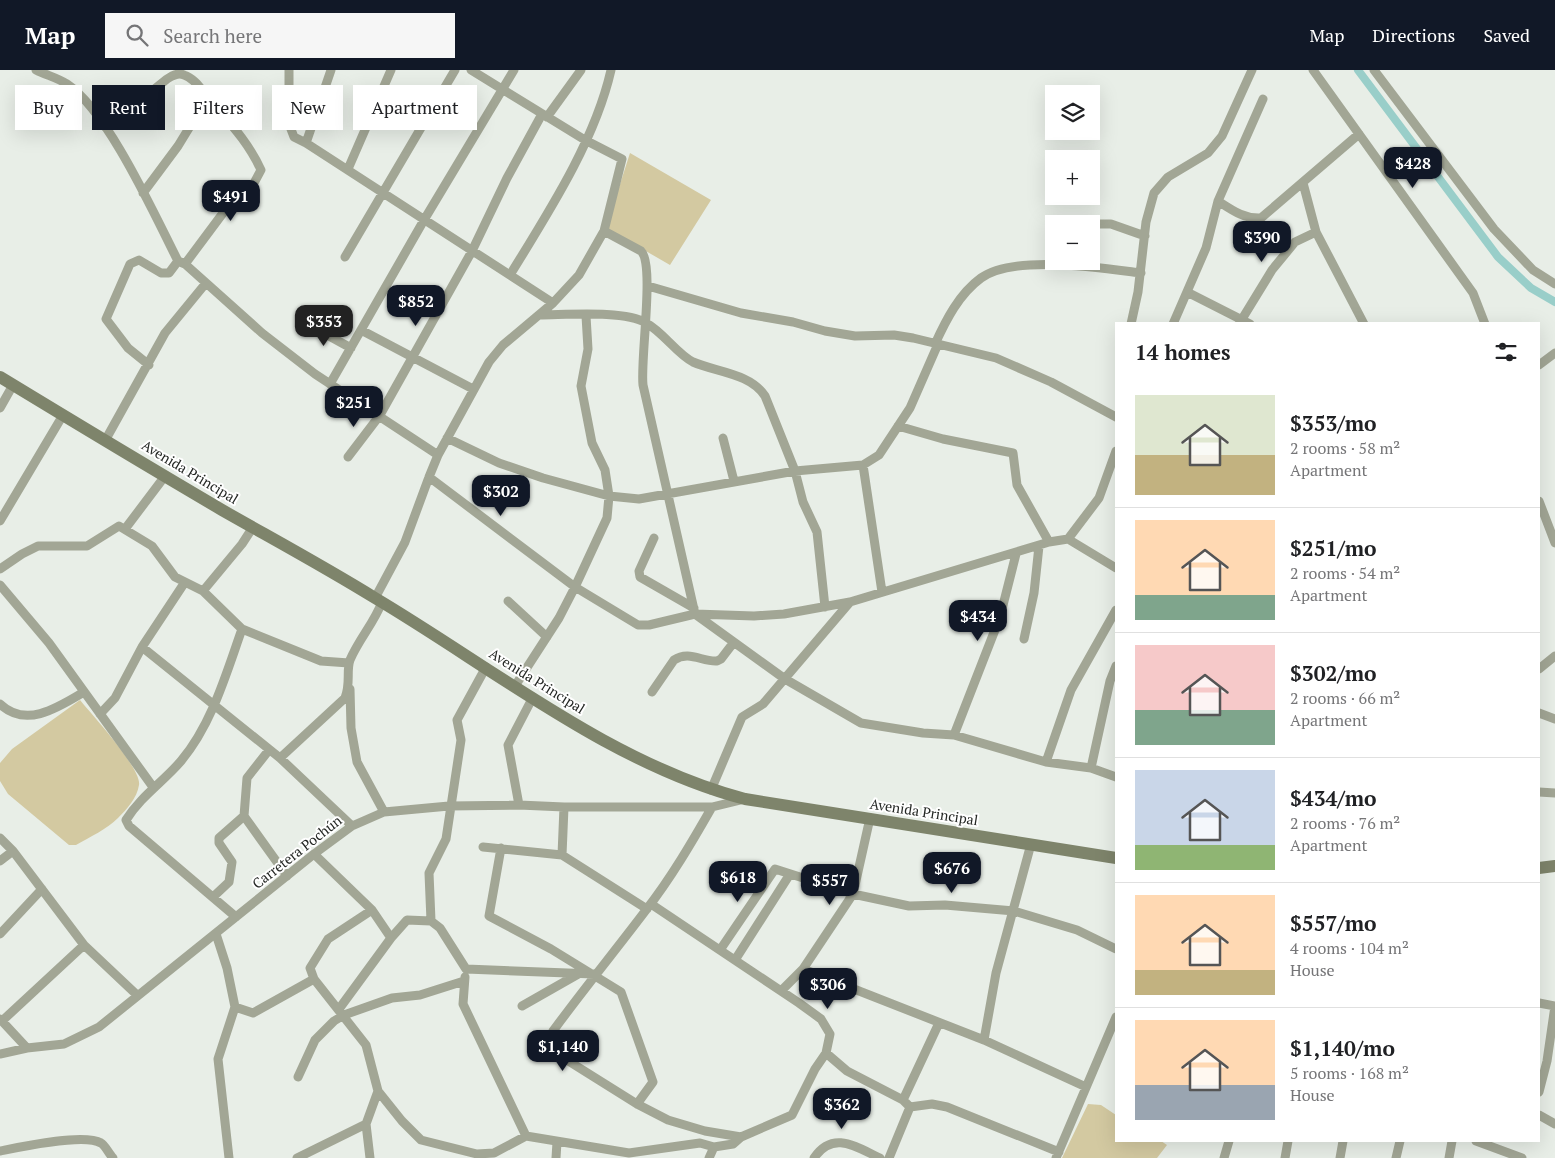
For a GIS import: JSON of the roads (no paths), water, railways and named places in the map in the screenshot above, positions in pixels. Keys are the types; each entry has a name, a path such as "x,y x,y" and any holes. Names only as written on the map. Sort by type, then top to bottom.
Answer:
{"main road":[{"name":"Avenida Principal","path":"0,377 165,476 379,600 533,698 619,748 711,790 745,799 1115,858"},
{"path":"1540,868 1555,866"}],"street":[{"path":"36,70 68,84 92,111"},
{"path":"289,70 289,124 294,137 348,169 553,303"},
{"path":"306,143 331,70"},
{"path":"348,169 391,70"},
{"path":"345,257 384,194 455,70"},
{"path":"384,812 357,762 351,728 349,663 363,635 374,622 379,600 402,549 438,455 473,389 496,353 553,303 582,271 604,230 622,159 544,116 470,70"},
{"path":"330,384 424,220 514,70"},
{"path":"348,457 380,416 472,251 506,178 544,116 581,70"},
{"path":"510,275 556,200 604,100 611,70"},
{"path":"1131,322 1154,193 1168,177 1208,153 1222,136 1252,70"},
{"path":"1313,70 1473,293 1484,322"},
{"path":"1374,70 1494,228 1533,270 1555,284"},
{"path":"161,85 176,74 185,75 198,85"},
{"path":"1174,322 1206,248 1218,201 1263,99"},
{"path":"107,130 181,262 262,333 330,384 438,455"},
{"path":"143,193 188,130"},
{"path":"149,365 128,348 106,319 130,264 139,260 161,272 168,272 181,262 230,205 253,184 261,170 254,154 237,130"},
{"path":"1218,201 1250,219 1261,218 1359,134"},
{"path":"1303,183 1316,232 1363,322"},
{"path":"1100,224 1110,224 1145,236"},
{"path":"604,230 644,254 648,286 642,359 643,385 670,495 694,611"},
{"path":"1186,292 1243,322 1272,270 1295,242 1316,232"},
{"path":"447,438 499,463 609,496 639,499 670,495 734,481 795,471 863,465 879,455 898,426 919,392 948,316 964,295 982,277 1002,269 1029,265 1084,266 1140,273"},
{"path":"106,439 166,334 206,283"},
{"path":"648,286 741,312 793,322 825,331 855,336 894,335 996,358 1051,382 1115,416"},
{"path":"539,315 620,316 644,322 691,361 743,379 760,389 765,396 795,471 803,502 817,532 825,607"},
{"path":"515,686 547,637 575,587 607,518 609,496 605,470 592,443 582,386 588,349 586,316"},
{"path":"309,325 351,348"},
{"path":"361,330 473,389"},
{"path":"1540,364 1555,353"},
{"path":"0,408 13,385"},
{"path":"0,521 63,415"},
{"path":"898,426 943,439 1013,453 1017,485 1050,542"},
{"path":"722,438 734,481"},
{"path":"1068,539 1099,498 1115,454"},
{"path":"863,465 882,592"},
{"path":"125,529 165,476"},
{"path":"429,478 575,587 638,625 649,625 694,611 759,616 825,607 850,602 1016,554 1050,542 1068,539 1115,567"},
{"path":"1540,504 1555,543"},
{"path":"0,568 38,546 87,546 120,526 152,546 175,577 203,591 242,629 321,661 349,663"},
{"path":"203,591 242,544 252,527"},
{"path":"654,538 639,571 640,577 694,611 785,679 861,723 923,734 954,735 1046,762 1091,768 1115,777"},
{"path":"1024,640 1034,593 1039,546"},
{"path":"954,735 1000,617 1016,554"},
{"path":"100,714 115,698 142,647 185,582"},
{"path":"0,585 49,643 153,787"},
{"path":"508,601 547,637"},
{"path":"711,790 742,717 762,705 850,602"},
{"path":"1046,762 1071,690 1115,612"},
{"path":"236,917 129,826 126,820 153,787 181,761 215,706 242,629"},
{"path":"652,692 678,657 690,655 717,661 721,659 734,642"},
{"path":"142,647 280,758 352,826"},
{"path":"1540,667 1555,656"},
{"path":"431,921 429,873 446,839 449,806 461,740 457,720 486,667"},
{"path":"1091,768 1108,689 1115,669"},
{"path":"280,758 345,698 350,687"},
{"path":"0,704 9,712 30,714 49,712 84,692"},
{"path":"519,805 508,745 533,698"},
{"path":"1540,714 1555,719"},
{"path":"269,750 247,778 244,816 287,876"},
{"path":"1540,792 1555,793"},
{"name":"Carretera Pochún","path":"0,1054 27,1048 64,1044 99,1027 314,854 352,826 384,812 449,806 712,807 745,799"},
{"path":"562,855 564,807"},
{"path":"712,807 689,847 649,906 594,974 553,1031 550,1041 554,1052 637,1104 668,1120 704,1131 741,1137"},
{"path":"213,897 229,882 232,862 218,843 219,838 244,816"},
{"path":"782,990 802,969 853,894 870,818"},
{"path":"0,838 42,889 84,945 137,995"},
{"path":"984,1040 996,973 1014,911 1030,844"},
{"path":"372,910 328,939 310,968 314,980 342,1012 366,1045 378,1091 402,1121 421,1140 477,1154 494,1155 526,1136 629,1153 700,1144 714,1147 733,1144 741,1137 792,1115 815,1069 826,1053 830,1034 821,1019 782,990 720,950 562,855 501,848 483,848"},
{"path":"501,848 489,916 594,974 621,992 653,1082 637,1104"},
{"path":"0,861 12,851"},
{"path":"314,854 372,910 391,938"},
{"path":"720,950 776,869 853,894 909,906 945,905 1014,911 1076,930 1115,949"},
{"path":"735,960 790,874"},
{"path":"0,934 42,889"},
{"path":"298,1076 315,1040 342,1012 391,938 407,920 431,921 440,928 466,969 463,1004 526,1136"},
{"path":"216,934 227,968 235,1007 218,1058 230,1158"},
{"path":"27,1048 1,1020 84,945"},
{"path":"466,969 594,974"},
{"path":"802,969 984,1040 1086,1086"},
{"path":"522,1006 580,973"},
{"path":"235,1007 253,1013 314,980"},
{"path":"342,1012 392,998 420,994 464,981"},
{"path":"1540,1003 1555,1006 1551,1063 1540,1090"},
{"path":"910,1107 932,1104 947,1107 1057,1155 1115,1019"},
{"path":"903,1100 939,1023"},
{"path":"826,1053 847,1071 903,1100 910,1107"},
{"path":"370,1158 366,1124 378,1091"},
{"path":"889,1158 910,1107"},
{"path":"1540,1116 1555,1124"},
{"path":"297,1158 366,1124"},
{"path":"0,1151 48,1141 93,1140 102,1143 113,1158"},
{"path":"556,1158 557,1142"},
{"path":"814,1158 828,1144 840,1142 880,1158"},
{"path":"1224,1158 1229,1142"},
{"path":"1284,1158 1288,1142"},
{"path":"1340,1158 1343,1142"},
{"path":"1396,1158 1400,1142"},
{"path":"1449,1158 1452,1142"},
{"path":"1478,1142 1506,1155 1522,1158"},
{"path":"709,1158 714,1147"}],"waterway":[{"path":"1358,70 1498,257 1531,288 1555,302"}]}
